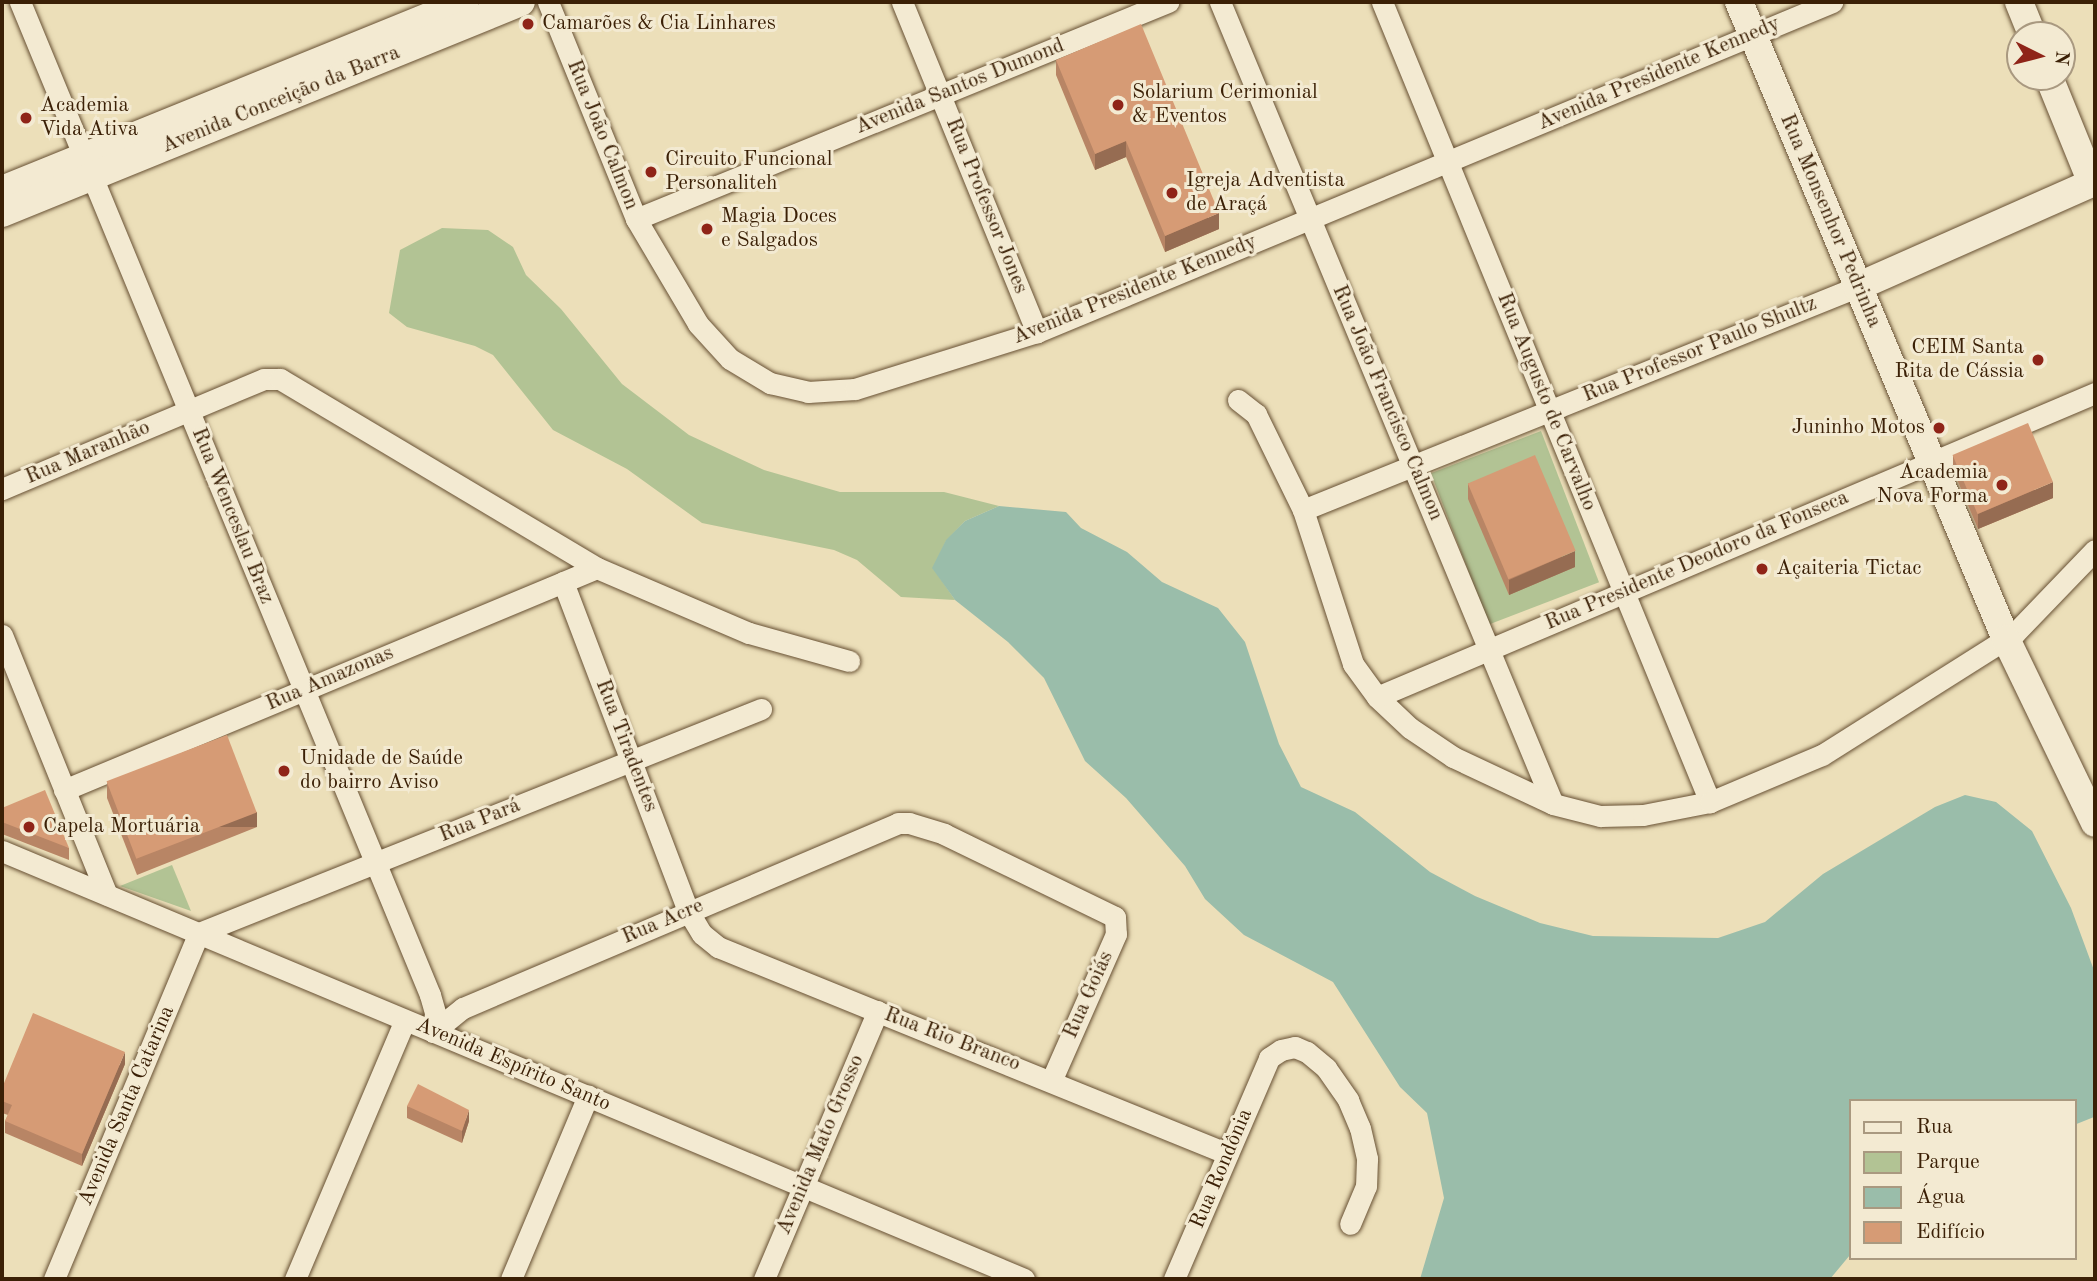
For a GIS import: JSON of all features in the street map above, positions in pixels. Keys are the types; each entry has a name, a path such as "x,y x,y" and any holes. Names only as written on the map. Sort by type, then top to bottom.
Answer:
{"main road":[{"name":"Avenida Conceição da Barra","path":"2,213 88,167 464,2"},
{"name":"Avenida Conceição da Barra","path":"2,190 88,167 521,2"},
{"name":"Rua Monsenhor Pedrinha","path":"1739,2 2006,639 2095,823"},
{"path":"2019,2 2026,21"},
{"path":"2055,91 2094,186"},
{"name":"Rua Professor Paulo Shultz","path":"1857,287 2094,186"}],"street":[{"name":"Rua Wenceslau Braz","path":"20,2 430,995 435,1013 433,1031"},
{"name":"Rua João Calmon","path":"548,2 636,219 661,267"},
{"name":"Rua Professor Jones","path":"902,2 1037,332"},
{"name":"Avenida Santos Dumond","path":"636,219 1168,2"},
{"name":"Rua João Francisco Calmon","path":"1220,2 1553,804"},
{"name":"Rua Augusto de Carvalho","path":"1382,2 1710,802"},
{"name":"Avenida Presidente Kennedy","path":"661,267 698,324 730,359 770,383 808,392 855,389 1037,332 1832,2"},
{"name":"Rua Professor Paulo Shultz","path":"1303,510 1857,287"},
{"name":"Rua Maranhão","path":"2,489 264,379 292,385 597,568"},
{"name":"Rua Presidente Deodoro da Fonseca","path":"1377,697 2095,393"},
{"path":"1238,400 1256,414 1303,510 1353,664 1377,697 1410,728 1454,757 1553,804 1600,816 1643,815 1710,802 1822,755 2006,639 2095,550"},
{"name":"Rua Amazonas","path":"64,790 597,568"},
{"path":"597,568 749,633 849,661"},
{"name":"Rua Tiradentes","path":"563,582 688,911"},
{"path":"2,635 107,895"},
{"name":"Rua Pará","path":"200,933 761,709"},
{"name":"Rua Acre","path":"433,1031 463,1008 898,823 944,834 1110,911"},
{"path":"53,872 80,868 85,852 82,834"},
{"name":"Avenida Espírito Santo","path":"2,851 803,1187 979,1271 1024,1279"},
{"name":"Rua Rio Branco","path":"688,911 702,934 719,947 1052,1079 1228,1154"},
{"name":"Rua Goiás","path":"1052,1079 1116,934 1115,917 1110,911"},
{"name":"Avenida Santa Catarina","path":"54,1279 200,933"},
{"name":"Avenida Mato Grosso","path":"764,1279 877,1011"},
{"path":"295,1279 405,1020"},
{"name":"Rua Rondônia","path":"1174,1279 1269,1058 1294,1047 1307,1052 1326,1068 1348,1100 1367,1159 1366,1186 1350,1224"},
{"path":"511,1279 588,1096"}],"green space":[{"path":"442,228 488,230 513,247 526,275 561,309 622,384 689,435 764,470 840,492 944,492 999,506 965,521 946,541 933,568 955,600 901,597 857,560 834,550 702,523 627,469 553,430 493,355 475,346 407,327 389,313 400,250"},
{"path":"1541,431 1599,582 1489,625 1431,473"},
{"path":"172,865 191,911 120,886"}],"water":[{"path":"999,506 1066,512 1081,528 1127,552 1162,582 1218,608 1245,642 1279,744 1301,787 1355,812 1430,872 1475,896 1540,923 1593,936 1718,938 1765,922 1823,874 1935,807 1965,795 1996,802 2032,831 2071,908 2095,973 2094,1117 2076,1124 2076,1099 1848,1099 1848,1257 1830,1279 1420,1279 1444,1198 1427,1113 1400,1087 1333,982 1244,935 1205,899 1185,866 1126,798 1085,761 1044,678 1008,642 955,600 932,568 946,540 965,521"}],"building":[{"path":"1141,24 1219,213 1165,236 1126,141 1095,154 1056,60"},
{"name":"Academia Nova Forma","path":"2028,423 2053,482 1978,514 1953,455"},
{"path":"1535,455 1576,551 1508,579 1468,484"},
{"path":"227,735 257,812 136,859 107,781"},
{"name":"Capela Mortuária","path":"45,790 69,848 2,822 2,808"},
{"path":"33,1013 125,1052 82,1154 5,1121 12,1105 2,1101 2,1088"},
{"path":"418,1084 469,1110 462,1131 407,1106"}],"place":[{"name":"Camarões & Cia Linhares","path":"528,24"},
{"name":"Solarium Cerimonial & Eventos","path":"1118,105"},
{"name":"Academia Vida Ativa","path":"26,118"},
{"name":"Circuito Funcional Personaliteh","path":"651,172"},
{"name":"Igreja Adventista de Araçá","path":"1172,193"},
{"name":"Magia Doces e Salgados","path":"707,229"},
{"name":"CEIM Santa Rita de Cássia","path":"2038,360"},
{"name":"Juninho Motos","path":"1939,428"},
{"name":"Academia Nova Forma","path":"2002,485"},
{"name":"Açaiteria Tictac","path":"1762,569"},
{"name":"Unidade de Saúde do bairro Aviso","path":"284,771"},
{"name":"Capela Mortuária","path":"29,827"}]}
